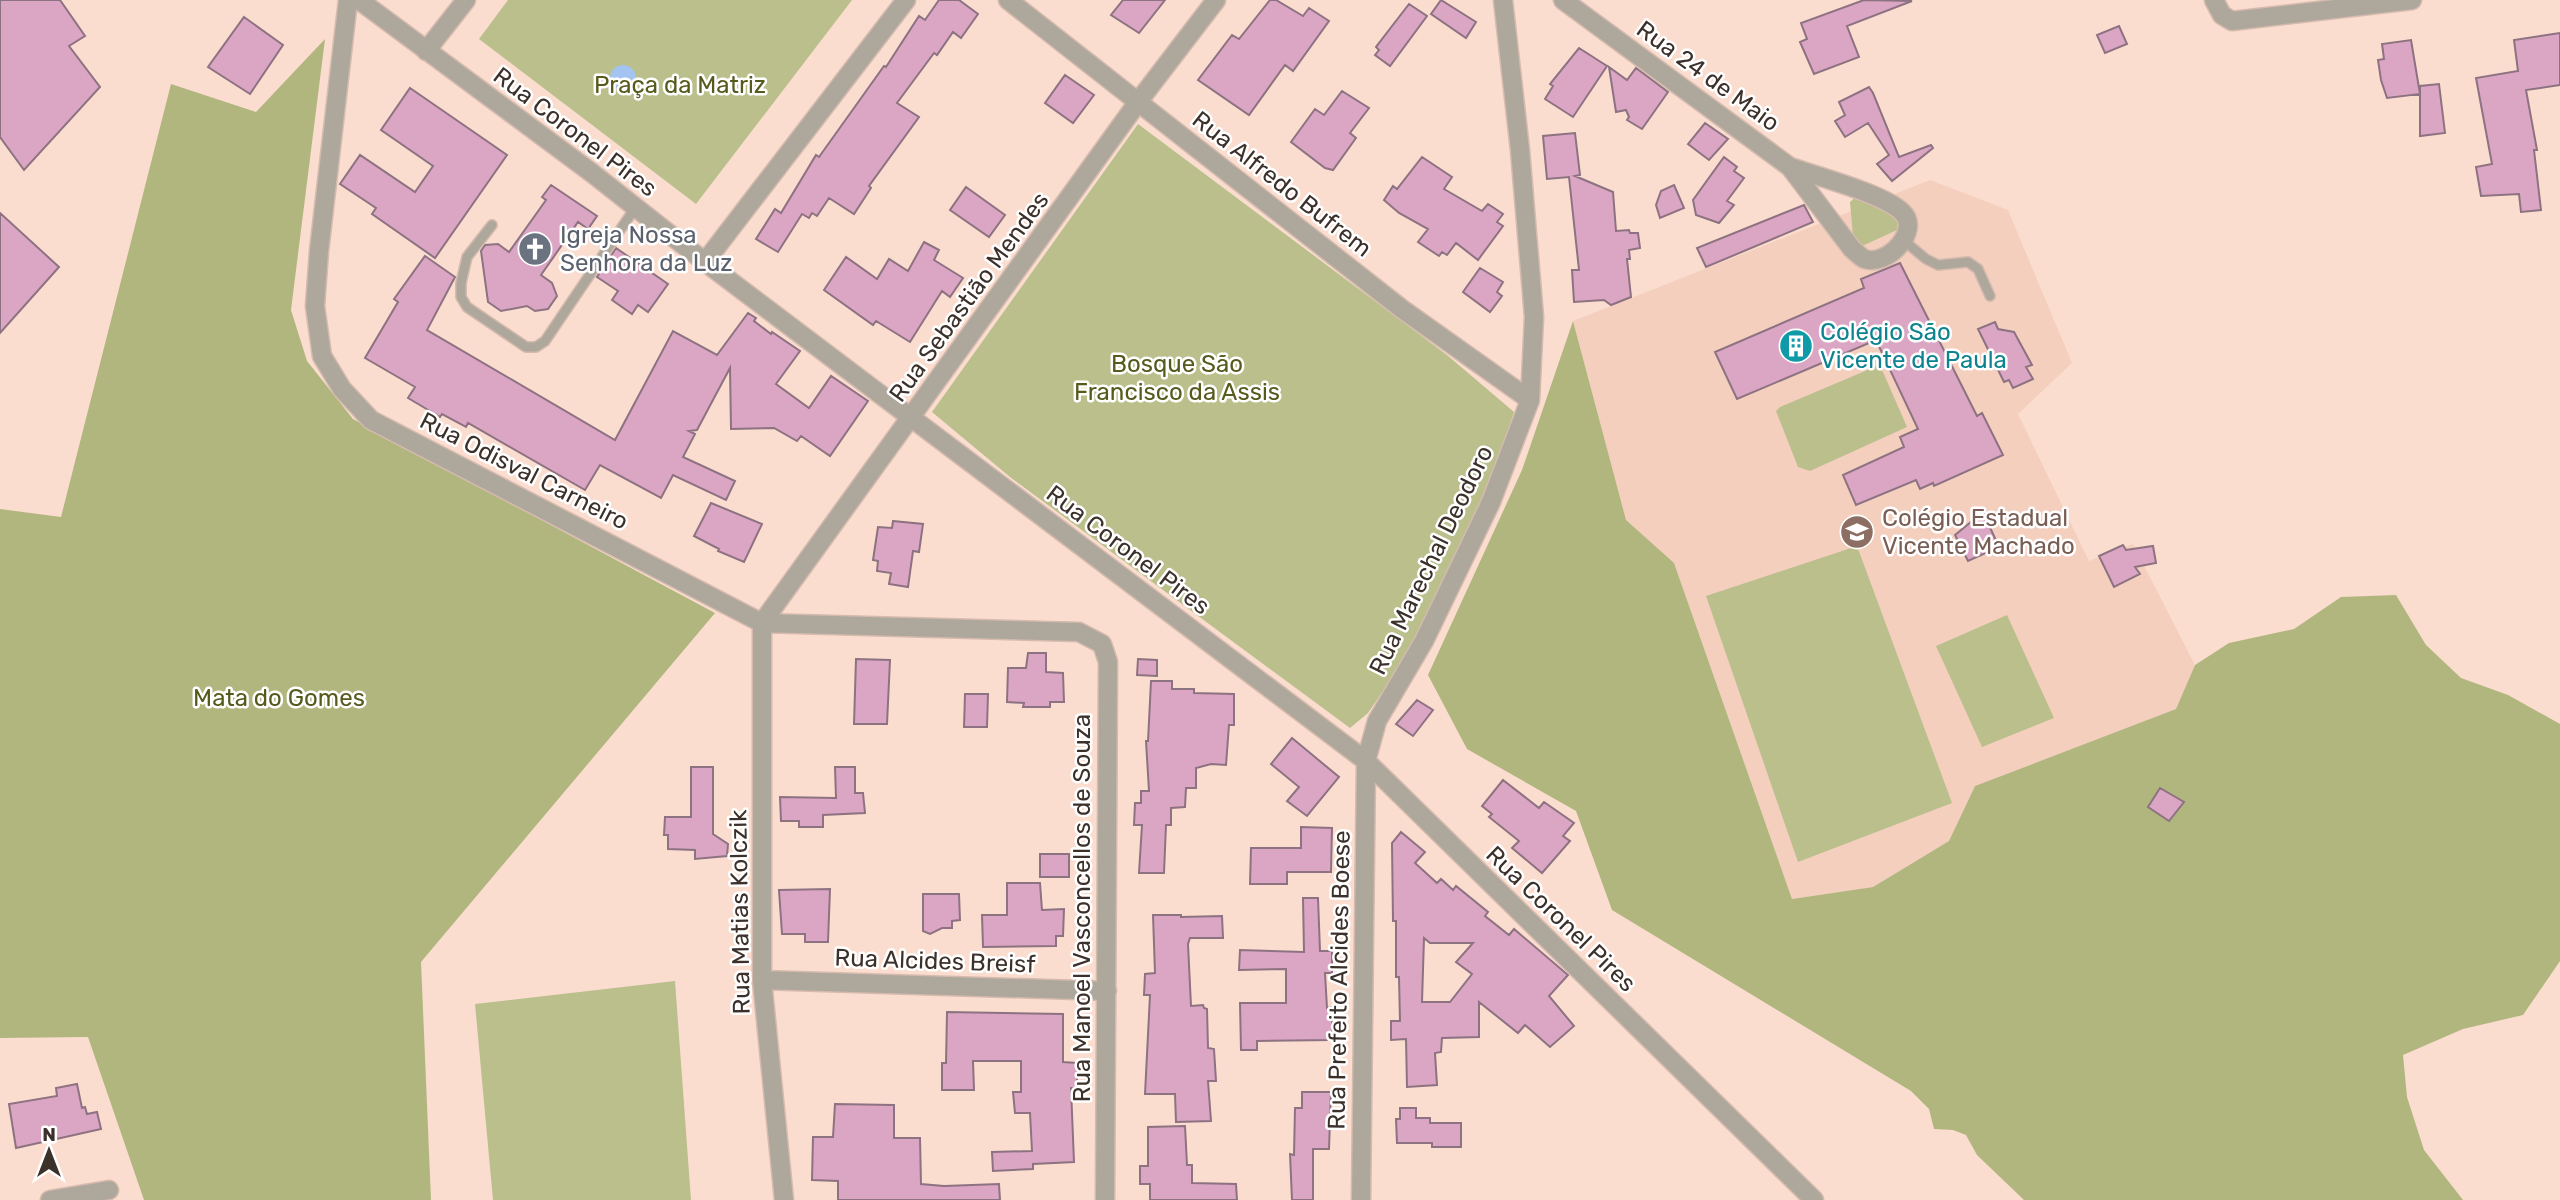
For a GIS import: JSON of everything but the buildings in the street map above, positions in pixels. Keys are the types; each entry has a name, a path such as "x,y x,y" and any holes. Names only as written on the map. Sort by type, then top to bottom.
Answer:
{"street":[{"name":"Rua Odisval Carneiro","path":"348,0 315,306 322,356 342,389 371,419 762,623 1079,632"},
{"name":"Rua Coronel Pires","path":"359,0 592,173 705,262 1366,761 1814,1200"},
{"path":"426,51 466,0"},
{"path":"705,262 905,0"},
{"name":"Rua Alfredo Bufrem","path":"1007,0 1402,309 1530,400"},
{"name":"Rua Sebastião Mendes","path":"762,623 1138,102 1216,0"},
{"name":"Rua Marechal Deodoro","path":"1366,761 1377,721 1424,641 1492,502 1530,400 1534,317 1520,150 1503,0"},
{"name":"Rua 24 de Maio","path":"1563,0 1790,167 1852,248 1864,259 1879,259 1893,252 1908,231 1908,222 1903,212 1884,200 1790,167"},
{"path":"2218,8 2232,21 2412,0"},
{"name":"Rua Matias Kolczik","path":"762,623 762,980 784,1200"},
{"name":"Rua Manoel Vasconcellos de Souza","path":"1079,632 1102,644 1108,662 1105,1200"},
{"name":"Rua Prefeito Alcides Boese","path":"1361,1200 1366,761"},
{"name":"Rua Alcides Breisf","path":"762,980 1107,990"},
{"path":"50,1200 109,1190"}],"lane":[{"path":"492,225 467,257 461,297 467,307 526,347 536,347 545,341 635,208"},
{"path":"1902,239 1926,259 1938,265 1968,262 1978,269 1990,296"}],"shaded area":[{"name":"Colégio Estadual Vicente Machado","path":"1930,180 2008,210 2072,363 2018,414 2089,561 2133,544 2195,665 2176,709 1975,786 1949,841 1873,887 1792,899 1674,563 1626,521 1573,321"}],"green space":[{"name":"Praça da Matriz","path":"508,0 852,0 696,204 479,39"},
{"name":"Mata do Gomes","path":"325,39 291,310 307,361 353,419 715,613 421,962 431,1200 144,1200 88,1037 0,1038 0,509 61,517 171,84 256,112"},
{"name":"Bosque São Francisco da Assis","path":"1138,124 1447,355 1514,412 1486,499 1419,638 1368,713 1350,728 1010,477 932,412"},
{"path":"1858,195 1899,215 1897,230 1860,247 1853,236 1850,202"},
{"path":"1573,321 1626,520 1674,563 1792,899 1873,887 1949,841 1975,786 2176,709 2195,665 2229,643 2294,629 2341,597 2396,595 2426,645 2461,678 2508,695 2560,724 2560,961 2523,1015 2463,1029 2403,1055 2407,1097 2424,1150 2463,1200 2024,1200 1977,1155 1966,1135 1953,1130 1934,1129 1929,1109 1911,1091 1612,910 1576,811 1467,749 1428,675 1522,470"},
{"path":"1877,366 1883,372 1907,427 1810,471 1798,467 1776,411"},
{"path":"1857,546 1952,803 1798,862 1706,596"},
{"path":"2007,615 2054,718 1982,747 1936,646"},
{"path":"675,981 691,1200 493,1200 475,1004"}],"water":[{"path":"623,65 632,69 636,78 632,87 623,91 614,87 610,78 614,69"}],"place":[{"name":"Igreja Nossa Senhora da Luz","path":"535,249"},
{"name":"Colégio São Vicente de Paula","path":"1796,346"},
{"name":"Colégio Estadual Vicente Machado","path":"1857,532"}]}
